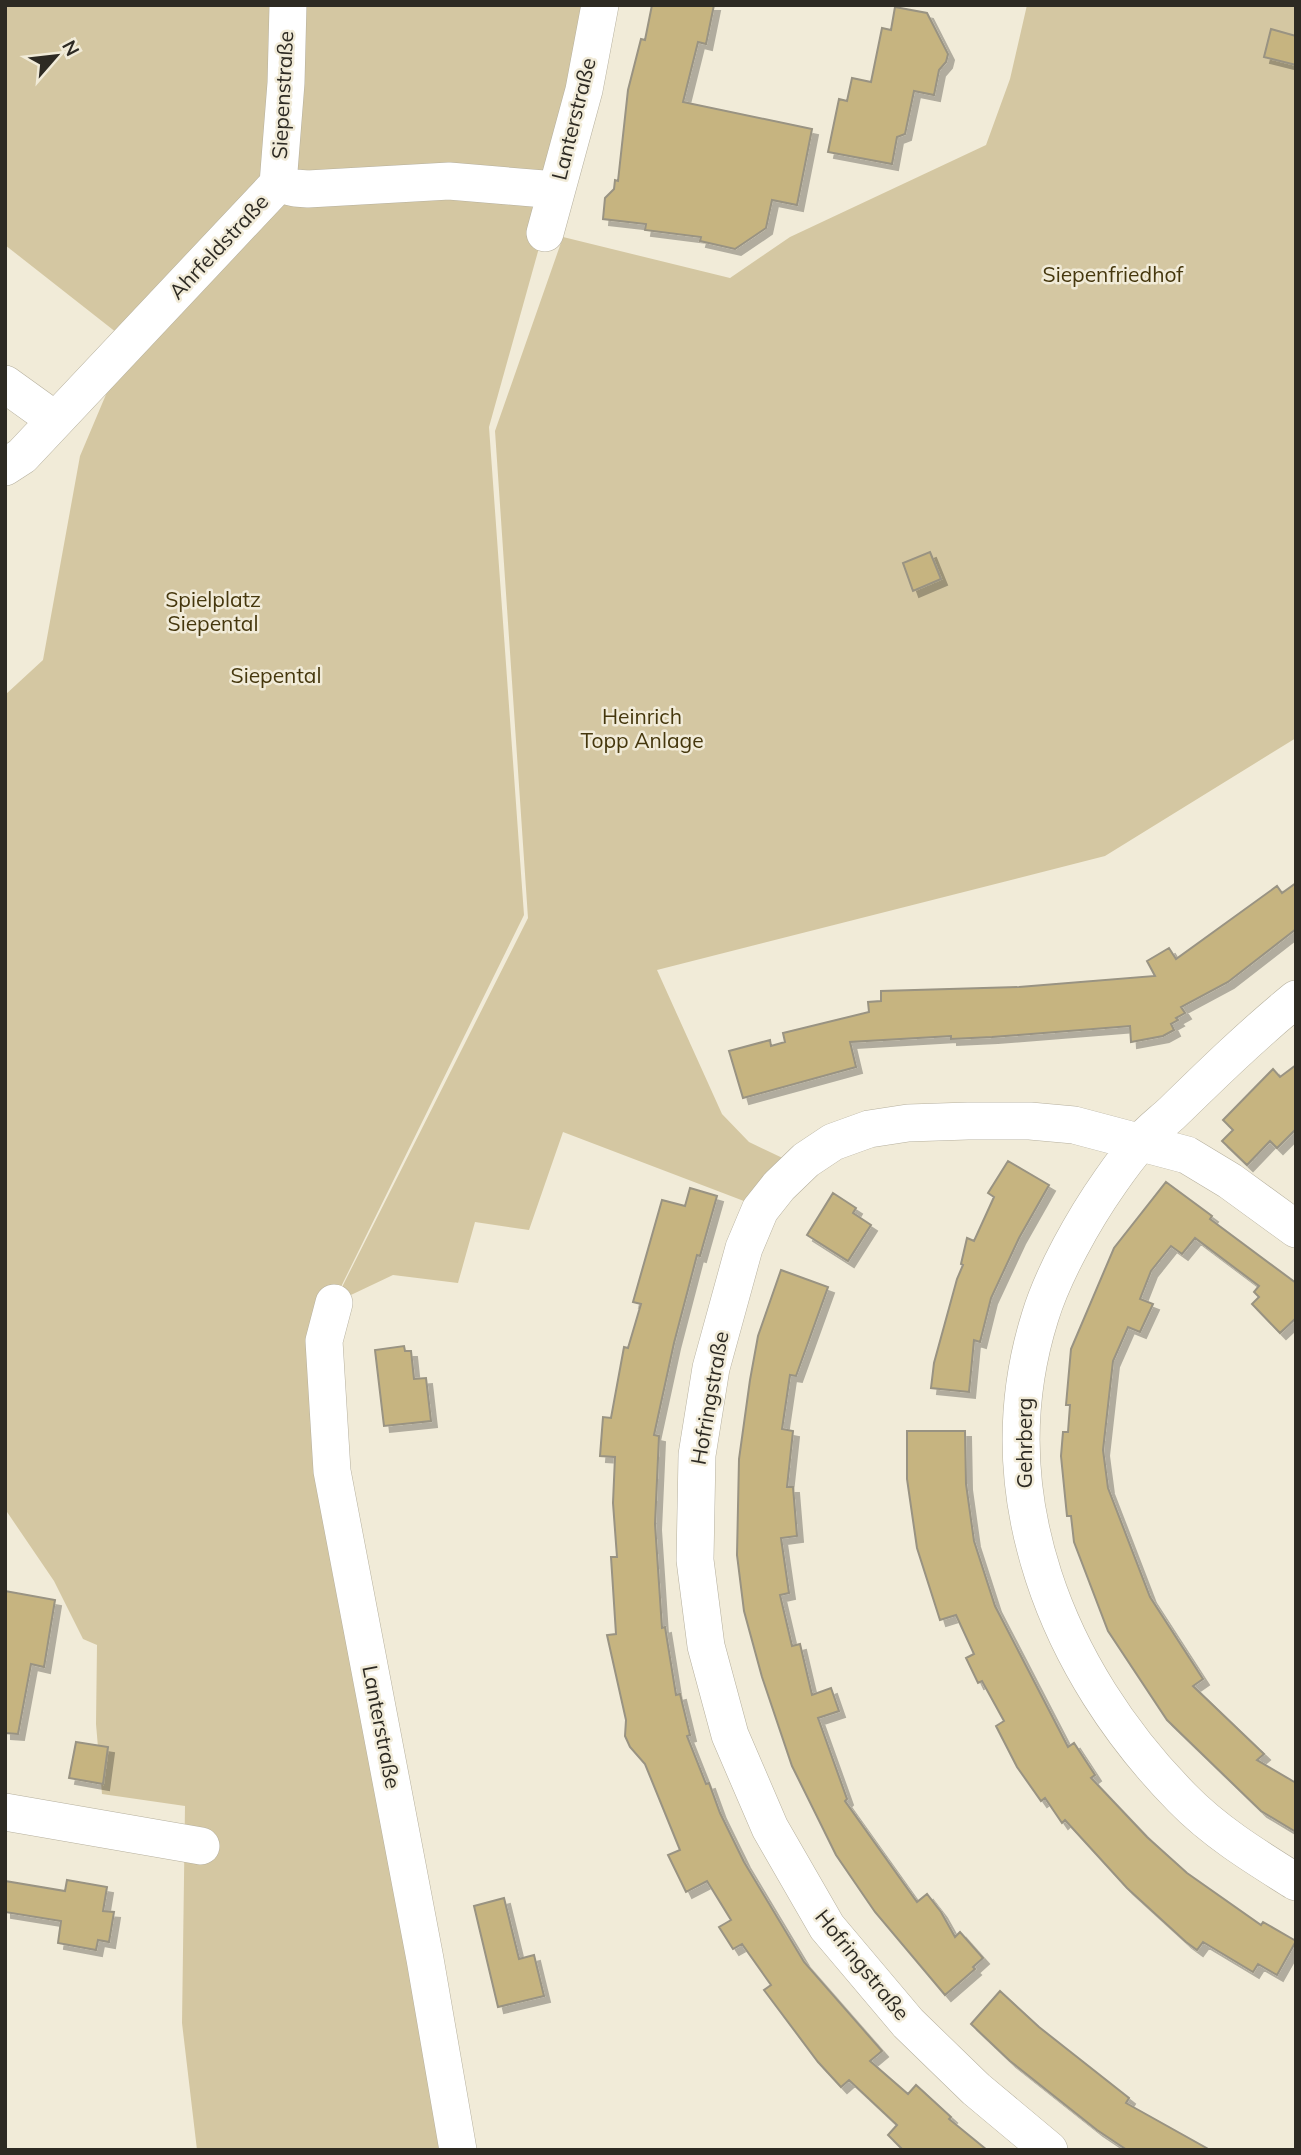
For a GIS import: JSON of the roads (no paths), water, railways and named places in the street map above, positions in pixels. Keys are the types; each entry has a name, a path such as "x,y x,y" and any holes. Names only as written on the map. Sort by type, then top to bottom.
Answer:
{"street":[{"name":"Siepenstraße","path":"278,184 286,83 288,5"},
{"name":"Lanterstraße","path":"545,233 584,90 600,5"},
{"name":"Ahrfeldstraße","path":"5,467 22,456 278,184 309,189 449,181 556,190"},
{"path":"5,384 55,420"},
{"name":"Gehrberg","path":"1296,999 1247,1040 1141,1141 1109,1183 1067,1254 1040,1316 1025,1382 1021,1459 1028,1523 1049,1594 1079,1663 1127,1737 1183,1800 1239,1846 1296,1882"},
{"name":"Hofringstraße","path":"1049,2150 976,2089 908,2023 827,1927 770,1828 730,1735 706,1646 695,1560 697,1455 711,1368 744,1248 760,1210 779,1186 806,1160 833,1142 869,1129 908,1123 1030,1121 1074,1125 1187,1155 1230,1181 1296,1229"},
{"name":"Lanterstraße","path":"334,1303 324,1341 332,1471 425,1959 458,2150"},
{"path":"5,1812 201,1846"}],"park label":[{"name":"Siepenfriedhof","path":"1113,275"},
{"name":"Spielplatz Siepental","path":"213,612"},
{"name":"Siepental","path":"276,676"},
{"name":"Heinrich Topp Anlage","path":"642,729"}]}
